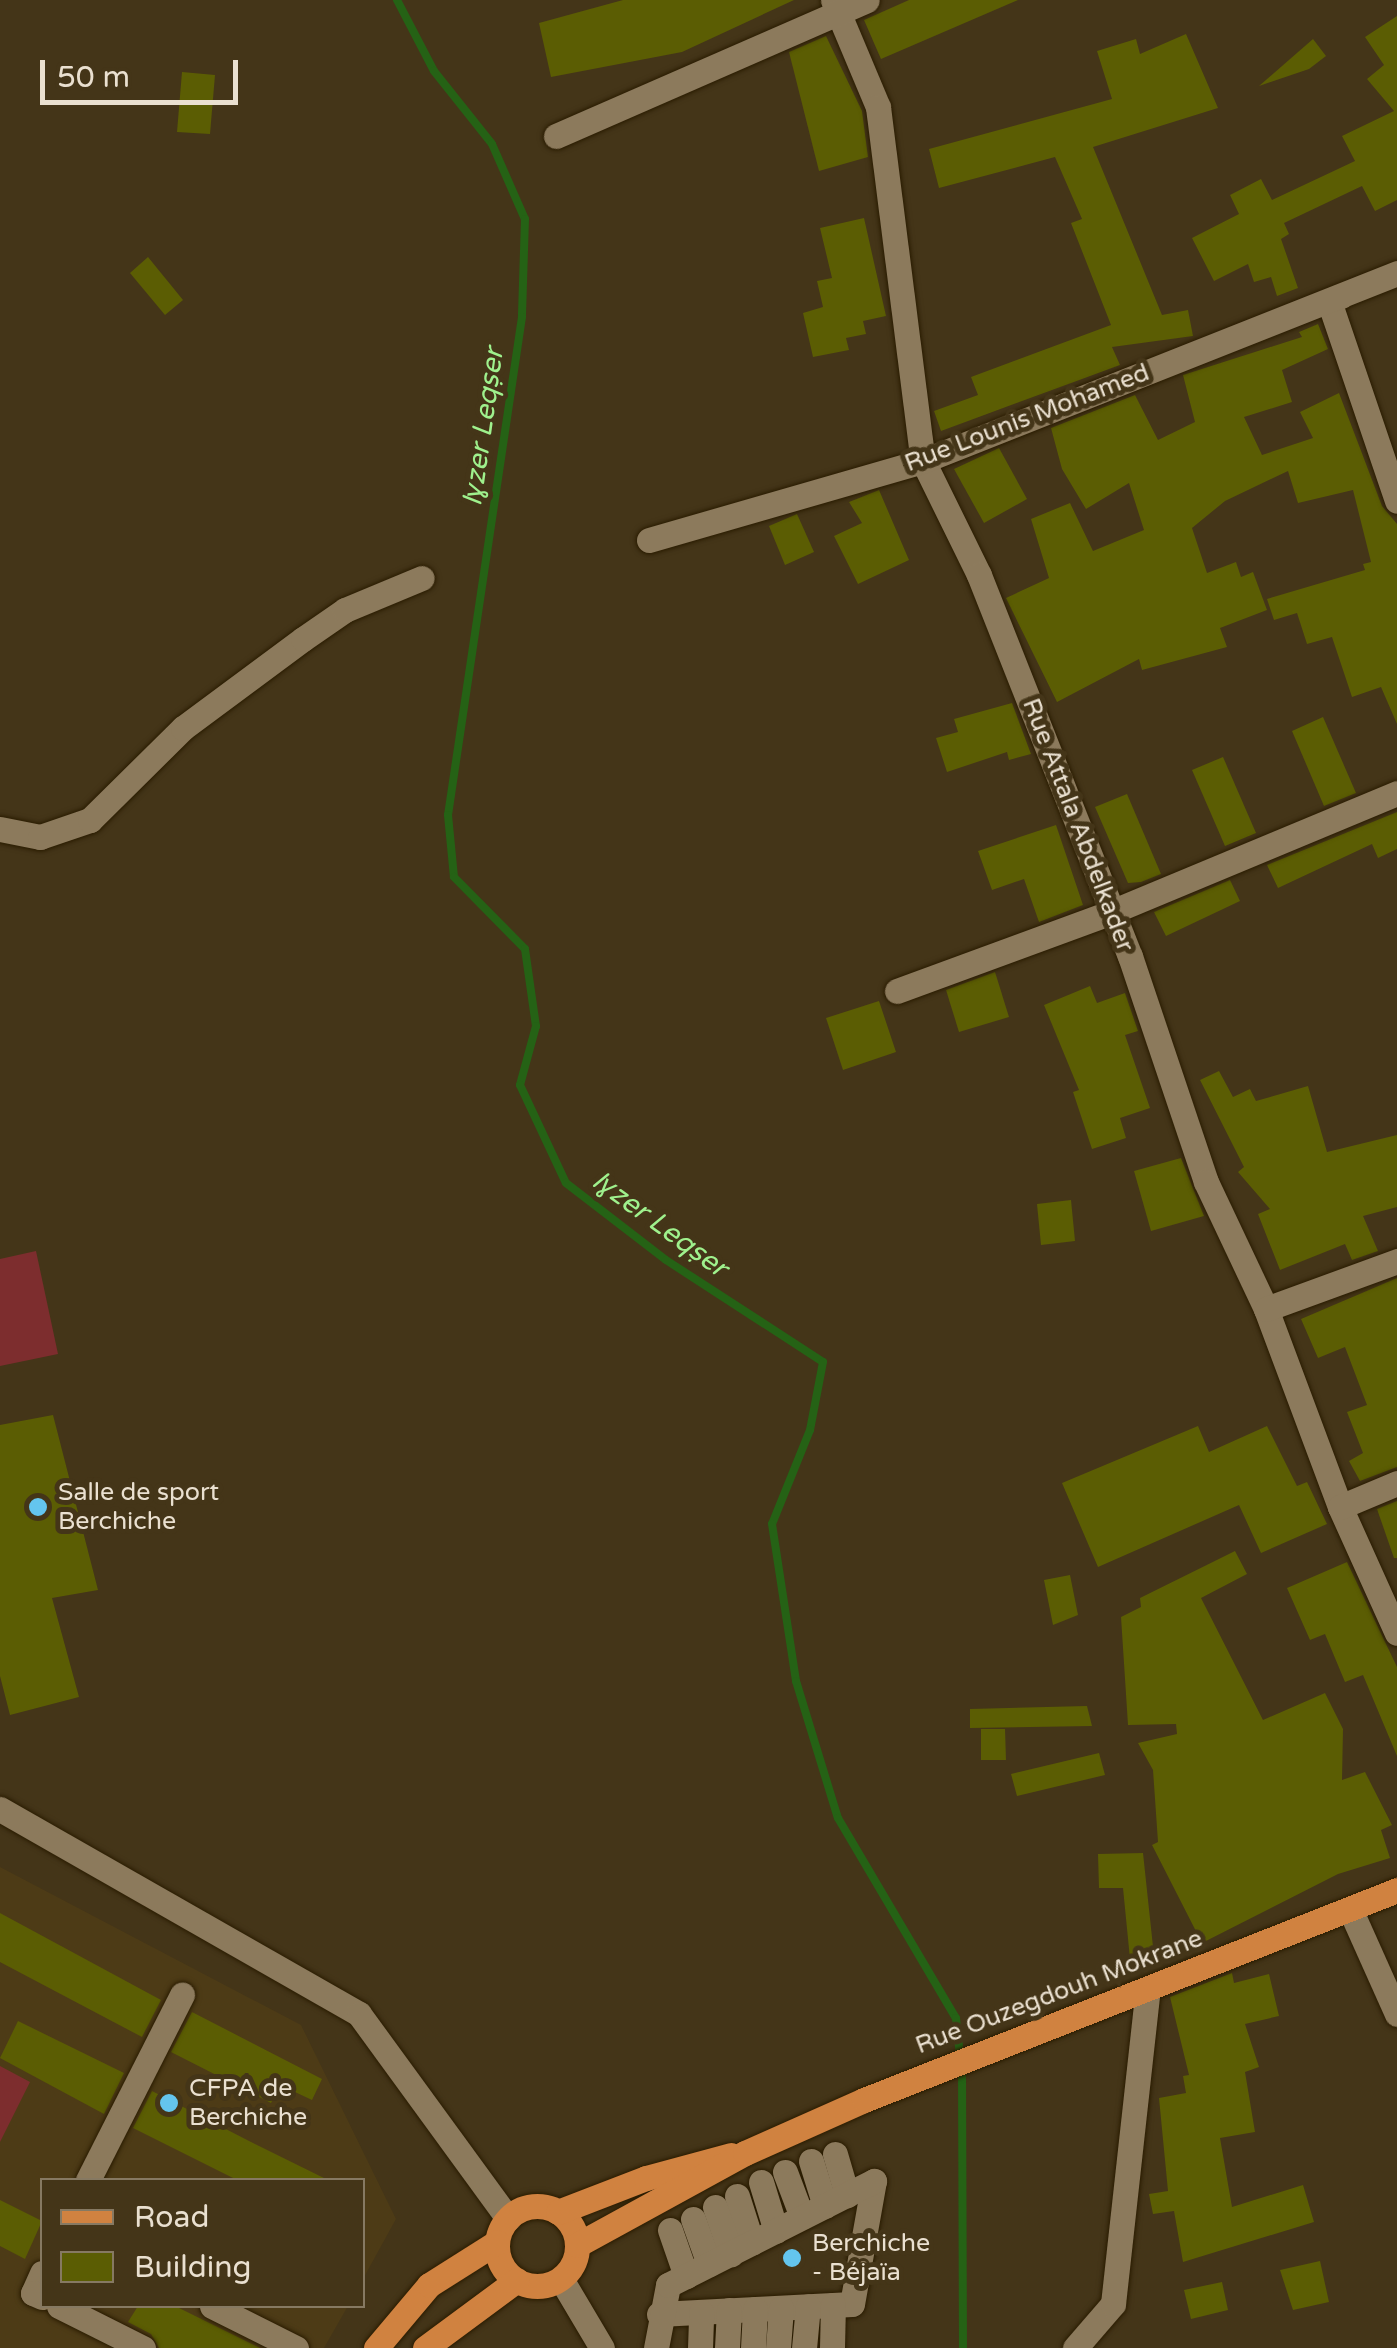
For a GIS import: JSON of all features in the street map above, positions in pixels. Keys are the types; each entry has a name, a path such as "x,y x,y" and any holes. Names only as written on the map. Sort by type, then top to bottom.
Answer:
{"main road":[{"name":"Rue Ouzegdouh Mokrane","path":"577,2245 746,2153 864,2100 1397,1890"},
{"name":"Rue Ouzegdouh Mokrane","path":"558,2212 665,2171 746,2153"},
{"path":"376,2348 429,2285 497,2242 508,2218 532,2207 558,2212 577,2245 561,2279 536,2286 516,2280 503,2268 497,2242"},
{"path":"425,2348 452,2322 516,2280"}],"street":[{"path":"556,136 837,6 867,0"},
{"name":"Rue Attala Abdelkader","path":"837,6 878,107 923,461 978,575 1110,913 1206,1182 1266,1309 1340,1507 1397,1633"},
{"path":"1397,273 1329,301 1397,501"},
{"name":"Rue Lounis Mohamed","path":"649,540 923,461 1397,273"},
{"path":"0,829 40,838 90,820 183,728 303,639 345,610 422,578"},
{"path":"898,992 1110,913 1397,792"},
{"path":"1266,1309 1397,1260"},
{"path":"1340,1507 1397,1483"},
{"path":"0,1809 359,2014 508,2218"},
{"path":"1350,1909 1397,2014"},
{"path":"1075,2348 1112,2304 1148,1990"},
{"path":"89,2178 182,1996"},
{"path":"823,2158 825,2206"},
{"path":"776,2231 773,2177 825,2206"},
{"path":"656,2348 658,2314 668,2286 874,2182 852,2304 658,2314"},
{"path":"704,2213 731,2254"},
{"path":"704,2213 731,2254"},
{"path":"686,2276 704,2213"},
{"path":"561,2279 602,2348"},
{"path":"804,2348 820,2305"},
{"path":"820,2305 832,2348"},
{"path":"63,2308 143,2348"},
{"path":"216,2308 296,2348"},
{"path":"753,2348 768,2308"},
{"path":"768,2308 778,2348"},
{"path":"727,2348 728,2310"},
{"path":"700,2348 701,2312"},
{"path":"452,2322 453,2348"}],"shaded area":[{"path":"36,1251 58,1354 0,1366 0,1259"},
{"name":"CFPA de Berchiche","path":"0,1867 301,2025 396,2219 365,2275 365,2178 40,2178 40,2308 347,2308 324,2348 0,2348"},
{"path":"0,2066 30,2082 0,2142"}],"building":[{"path":"623,0 794,0 682,52 551,77 539,23"},
{"path":"909,0 1018,0 881,59 864,20"},
{"path":"1397,16 1397,200 1375,211 1362,186 1284,223 1289,234 1281,239 1298,288 1277,296 1271,277 1254,282 1248,264 1214,281 1192,238 1239,214 1230,195 1261,179 1272,200 1355,161 1342,136 1394,111 1367,79 1384,65 1365,37"},
{"path":"1186,34 1218,108 1093,147 1162,315 1188,310 1193,336 1112,347 1120,365 941,431 934,411 978,395 971,377 1111,325 1071,223 1082,219 1055,157 939,188 929,149 1112,99 1097,51 1136,39 1140,54"},
{"path":"826,36 862,111 868,157 819,171 789,52"},
{"path":"1313,39 1326,56 1309,69 1259,86"},
{"path":"182,72 215,75 210,134 177,132"},
{"path":"864,218 886,316 863,321 866,334 846,338 849,350 813,357 803,313 823,307 817,281 832,278 820,228"},
{"path":"148,257 183,300 165,315 130,273"},
{"path":"1318,324 1328,349 1282,370 1292,402 1244,417 1262,455 1313,438 1300,412 1339,393 1382,506 1397,524 1397,724 1381,687 1352,697 1332,637 1307,644 1297,613 1274,620 1267,599 1365,570 1363,564 1371,562 1353,490 1298,503 1288,471 1225,501 1192,528 1207,573 1236,562 1241,577 1253,572 1267,610 1220,628 1227,647 1142,670 1139,659 1057,702 1006,598 1049,578 1031,519 1070,503 1093,551 1144,530 1129,483 1086,509 1062,469 1051,428 1135,395 1158,440 1195,422 1183,375 1302,337 1299,332"},
{"path":"999,448 1027,499 984,523 954,469"},
{"path":"879,490 909,560 858,584 834,536 862,523 849,502"},
{"path":"797,514 814,552 785,565 769,526"},
{"path":"1012,703 1031,754 1009,760 1007,752 947,772 936,738 958,732 954,719"},
{"path":"1323,717 1356,793 1324,806 1292,731"},
{"path":"1223,757 1256,833 1225,846 1192,770"},
{"path":"1127,794 1161,874 1141,882 1128,883 1095,807"},
{"path":"1397,812 1397,849 1378,858 1372,844 1278,888 1267,865"},
{"path":"1056,825 1083,905 1039,922 1024,879 992,890 978,851"},
{"path":"1230,880 1240,901 1166,936 1154,912"},
{"path":"995,972 1009,1017 959,1032 946,990"},
{"path":"1090,986 1097,1003 1125,993 1138,1031 1125,1035 1150,1108 1120,1118 1126,1138 1092,1149 1073,1092 1079,1090 1044,1005"},
{"path":"879,1001 896,1052 843,1070 826,1018"},
{"path":"1219,1071 1233,1097 1250,1089 1256,1101 1308,1086 1327,1152 1397,1135 1397,1207 1363,1216 1378,1251 1352,1260 1345,1244 1280,1270 1258,1214 1270,1209 1238,1172 1244,1167 1200,1080"},
{"path":"1181,1158 1204,1216 1151,1231 1134,1171"},
{"path":"1071,1200 1075,1241 1041,1245 1037,1204"},
{"path":"1397,1278 1397,1467 1360,1481 1349,1461 1363,1453 1347,1412 1367,1405 1345,1347 1318,1358 1301,1319"},
{"name":"Salle de sport Berchiche","path":"53,1415 98,1590 52,1598 79,1697 10,1715 0,1676 0,1425"},
{"path":"1198,1426 1209,1452 1267,1426 1297,1486 1307,1482 1327,1524 1261,1553 1239,1505 1098,1567 1062,1483"},
{"path":"1397,1501 1397,1558 1394,1558 1377,1509"},
{"path":"1235,1551 1247,1574 1201,1598 1263,1720 1325,1693 1343,1729 1342,1780 1365,1772 1392,1825 1381,1830 1390,1858 1338,1874 1202,1943 1152,1845 1158,1842 1153,1770 1138,1743 1177,1734 1176,1724 1128,1725 1121,1617 1141,1607 1140,1598"},
{"path":"1347,1562 1397,1667 1397,1756 1363,1675 1345,1682 1325,1634 1310,1640 1287,1588"},
{"path":"1070,1575 1078,1615 1053,1625 1044,1580"},
{"path":"1087,1706 1092,1726 970,1728 970,1709"},
{"path":"981,1729 1005,1729 1006,1760 981,1760"},
{"path":"1099,1753 1105,1775 1017,1796 1011,1774"},
{"path":"1143,1853 1154,1956 1130,1959 1123,1888 1099,1888 1098,1854"},
{"path":"0,1913 161,2000 142,2037 0,1962"},
{"path":"1232,1973 1234,1983 1269,1974 1279,2016 1245,2024 1259,2067 1245,2072 1255,2132 1220,2138 1232,2207 1303,2185 1314,2222 1183,2262 1174,2211 1153,2214 1149,2194 1168,2191 1159,2098 1186,2093 1183,2076 1189,2075 1170,1997"},
{"path":"192,2012 322,2079 312,2100 280,2085 271,2103 171,2052"},
{"path":"18,2021 124,2073 104,2114 0,2058"},
{"path":"152,2091 324,2178 233,2178 133,2128"},
{"path":"0,2200 40,2220 25,2259 0,2246"},
{"path":"1320,2261 1329,2302 1293,2310 1280,2270"},
{"path":"1222,2282 1228,2310 1191,2319 1184,2290"},
{"path":"137,2308 179,2308 260,2348 159,2348 151,2334 128,2322"}],"waterway":[{"name":"Iɣzer Leqṣer","path":"397,0 434,71 492,144 525,219 522,317 448,815 454,877 525,949 536,1026 520,1085 566,1183 666,1260 823,1362 810,1430 772,1524 796,1681 838,1818 956,2018 960,2054"},
{"path":"962,2068 963,2348"}],"place":[{"name":"Salle de sport Berchiche","path":"38,1507"},
{"name":"CFPA de Berchiche","path":"169,2103"},
{"name":"Berchiche - Béjaïa","path":"792,2258"}]}
